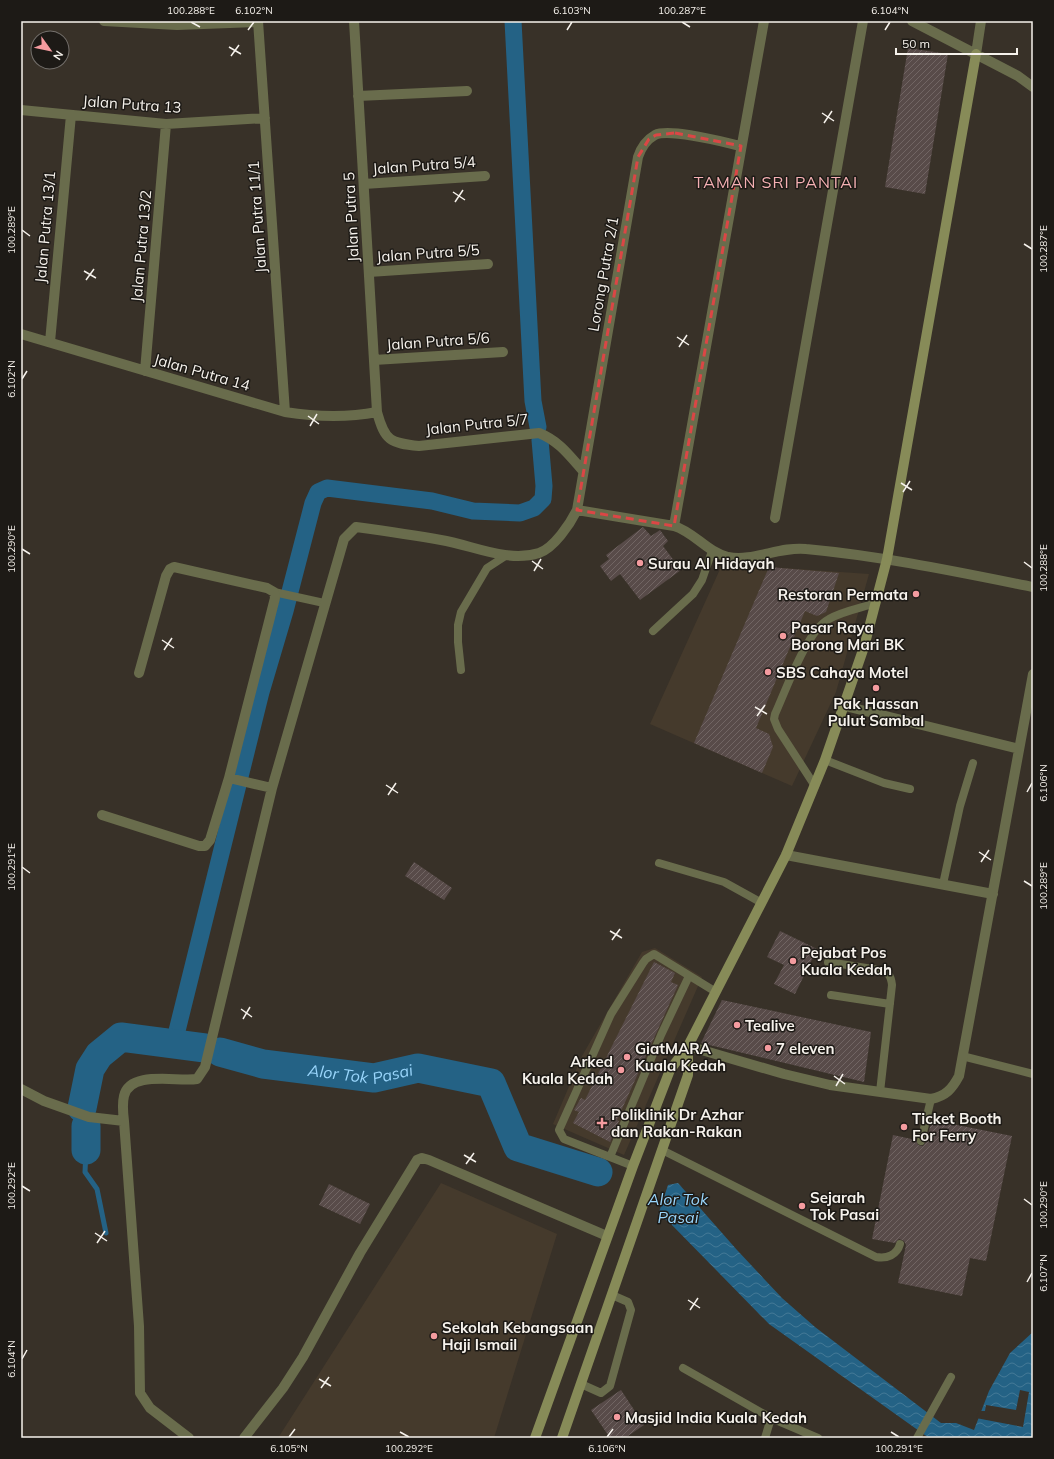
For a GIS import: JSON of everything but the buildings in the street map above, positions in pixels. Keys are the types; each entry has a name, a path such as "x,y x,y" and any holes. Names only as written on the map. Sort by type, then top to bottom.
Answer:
{"main road":[{"path":"536,1438 632,1166 670,1070 688,1046 786,855 815,786 845,706 876,603 887,559 976,54"},
{"path":"562,1438 688,1075 688,1046"}],"street":[{"path":"104,21 176,25 258,22"},
{"name":"Jalan Putra 5","path":"354,21 377,412"},
{"path":"674,526 764,21"},
{"path":"774,518 863,21"},
{"path":"912,21 1018,76 1033,87"},
{"path":"976,54 981,21"},
{"name":"Jalan Putra 11/1","path":"258,22 285,412"},
{"path":"358,96 467,91"},
{"name":"Jalan Putra 13","path":"21,110 166,124 265,118"},
{"name":"Jalan Putra 13/1","path":"50,342 71,115"},
{"name":"Jalan Putra 13/2","path":"145,371 166,124"},
{"name":"Lorong Putra 2/1","path":"324,603 344,539 356,527 442,540 506,555 540,553 548,547 571,523 576,510 638,157 642,148 648,139 656,135 675,133 741,146"},
{"name":"Jalan Putra 5/4","path":"364,184 485,176"},
{"name":"Jalan Putra 5/5","path":"369,272 488,264"},
{"name":"Jalan Putra 14","path":"21,334 285,412 335,417 357,416 377,412"},
{"name":"Jalan Putra 5/6","path":"374,360 504,352"},
{"name":"Jalan Putra 5/7","path":"377,412 383,432 391,440 402,444 420,446 539,433 552,438 560,444 583,471"},
{"path":"576,510 674,526 683,529 712,551 738,559 784,550 805,548 887,559 1033,587"},
{"path":"102,815 199,846 205,846 210,840 232,779 275,598 274,592 174,567 170,569 166,576 140,673"},
{"path":"189,1438 150,1408 140,1393 139,1326 124,1121 124,1096 127,1089 132,1084 144,1080 196,1079 204,1071 272,788 324,603"},
{"path":"688,1046 784,1074 830,1085 931,1099 940,1097 954,1086 959,1076 1033,674"},
{"path":"845,706 1019,749"},
{"path":"232,779 272,788"},
{"path":"786,855 993,894"},
{"path":"21,1089 44,1101 89,1118 124,1121"},
{"path":"244,1438 283,1388 303,1357 360,1253 417,1160 422,1158 429,1160 607,1236"}],"lane":[{"path":"653,631 693,594 702,580 712,551"},
{"path":"461,670 458,636 461,612 487,568 506,555"},
{"path":"274,592 324,603"},
{"path":"815,786 778,729 774,719 775,714 808,643 822,624 830,618 876,603"},
{"path":"825,760 884,783 910,789"},
{"path":"943,884 960,806 973,763"},
{"path":"659,863 724,882 762,903"},
{"path":"632,1166 564,1138 560,1134 560,1127 611,1014 646,959 654,954 716,992"},
{"path":"828,962 887,972 891,977 892,985 880,1092"},
{"path":"610,1157 661,1036 689,976"},
{"path":"831,995 890,1004"},
{"path":"962,1056 1033,1074"},
{"path":"922,1141 931,1099"},
{"path":"662,1150 876,1257 892,1255 896,1252 900,1244"},
{"path":"581,1384 601,1393 610,1386 632,1310 628,1302 612,1295"},
{"path":"683,1368 771,1418 818,1438"},
{"path":"917,1438 951,1377"},
{"path":"765,1438 771,1418"}],"highlighted area":[{"path":"675,133 741,146 674,526 577,510 638,157 649,139 656,135"}],"shaded area":[{"path":"721,567 769,567 869,574 836,692 792,786 650,724"},
{"name":"Arked Kuala Kedah","path":"655,948 702,977 624,1155 553,1124 582,1056 642,952"},
{"name":"Sekolah Kebangsaan Haji Ismail","path":"441,1183 557,1234 494,1438 278,1438"}],"water":[{"name":"Alor Tok Pasai","path":"678,1183 782,1298 815,1327 941,1423 956,1423 974,1430 989,1391 1010,1353 1033,1332 1033,1438 929,1438 769,1324 669,1222 658,1215 668,1185"}],"pier":[{"path":"1020,1390 1029,1392 1023,1427 976,1418 979,1411 985,1411 986,1405 1016,1410"}],"waterway":[{"path":"513,21 533,401 538,427"},
{"path":"174,1043 261,692 285,611 313,503 318,492 327,488 432,501 473,511 520,513 534,508 543,499 544,486 540,440"},
{"name":"Alor Tok Pasai","path":"82,1108 90,1069 99,1055 121,1037 205,1048"},
{"name":"Alor Tok Pasai","path":"220,1052 263,1064 374,1078 418,1068 491,1083 518,1147 598,1172"},
{"name":"Alor Tok Pasai","path":"86,1126 86,1150"},
{"name":"Alor Tok Pasai","path":"86,1150 85,1172 97,1189 106,1233"}],"place":[{"name":"Surau Al Hidayah","path":"640,563"},
{"name":"Restoran Permata","path":"916,594"},
{"name":"Pasar Raya Borong Mari BK","path":"783,636"},
{"name":"SBS Cahaya Motel","path":"768,672"},
{"name":"Pak Hassan Pulut Sambal","path":"876,688"},
{"name":"Pejabat Pos Kuala Kedah","path":"793,961"},
{"name":"Tealive","path":"737,1025"},
{"name":"7 eleven","path":"768,1048"},
{"name":"GiatMARA Kuala Kedah","path":"627,1057"},
{"name":"Arked Kuala Kedah","path":"621,1070"},
{"name":"Poliklinik Dr Azhar dan Rakan-Rakan","path":"602,1123"},
{"name":"Ticket Booth For Ferry","path":"904,1127"},
{"name":"Sejarah Tok Pasai","path":"802,1206"},
{"name":"Sekolah Kebangsaan Haji Ismail","path":"434,1336"},
{"name":"Masjid India Kuala Kedah","path":"617,1417"}],"district":[{"name":"TAMAN SRI PANTAI","path":"776,182"}]}
